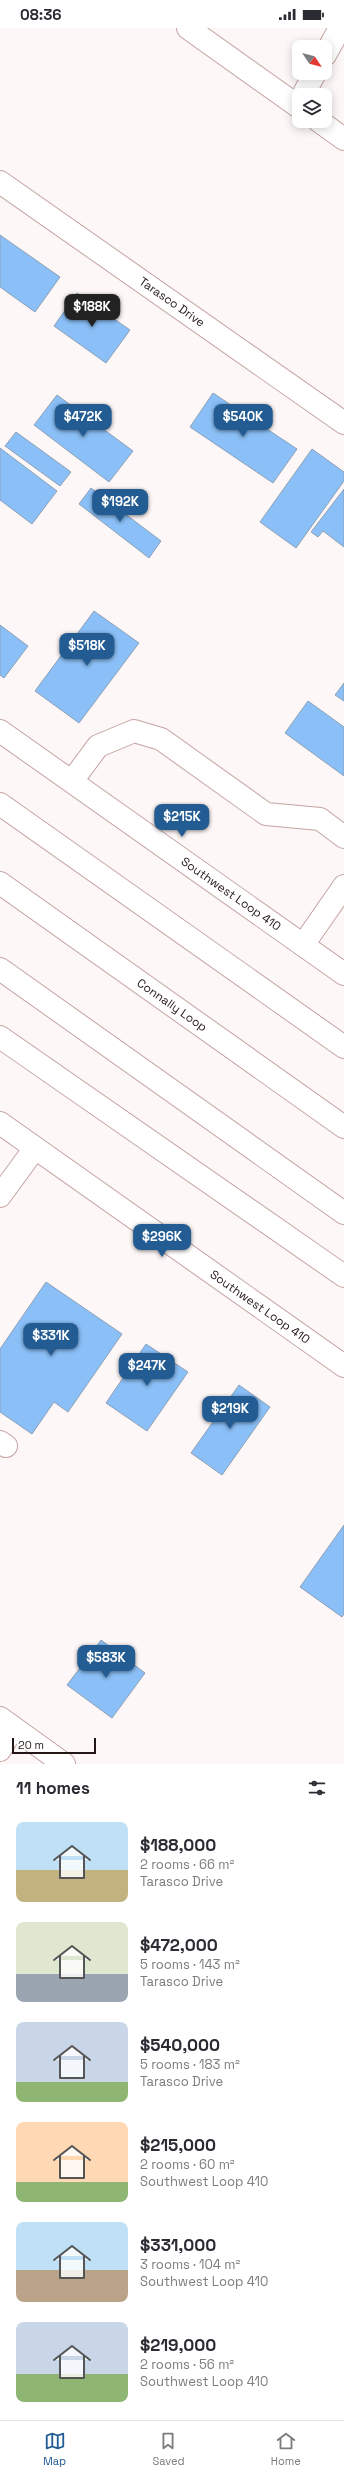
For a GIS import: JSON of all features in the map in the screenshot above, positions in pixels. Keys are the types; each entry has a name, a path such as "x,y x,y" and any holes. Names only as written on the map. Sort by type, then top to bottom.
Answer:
{"main road":[{"path":"188,28 292,98"},
{"path":"332,42 340,28"},
{"path":"329,128 344,139"},
{"name":"Tarasco Drive","path":"0,182 344,423"},
{"name":"Southwest Loop 410","path":"0,731 344,974"},
{"path":"72,781 98,746 134,731 161,739 266,814 320,819 344,837"},
{"path":"0,804 344,1047"},
{"name":"Connally Loop","path":"0,883 344,1127"},
{"path":"303,945 344,886"},
{"path":"0,969 344,1213"},
{"path":"0,1038 344,1276"},
{"name":"Southwest Loop 410","path":"0,1123 344,1366"},
{"path":"0,1196 35,1148"},
{"path":"0,1750 7,1723 64,1764"}],"building":[{"path":"0,235 60,277 35,312 0,287"},
{"path":"77,293 130,330 106,363 54,326"},
{"path":"213,393 297,449 273,483 190,427"},
{"path":"57,395 133,451 109,482 34,425"},
{"path":"16,432 71,472 60,486 5,446"},
{"path":"0,448 57,491 32,524 0,500"},
{"path":"312,449 344,472 344,481 296,548 260,522"},
{"path":"91,488 161,541 149,558 79,504"},
{"path":"344,489 344,547 323,531 318,537 311,532"},
{"path":"94,611 139,643 79,723 35,691"},
{"path":"0,625 28,646 4,678 0,675"},
{"path":"344,683 344,701 335,695"},
{"path":"308,701 344,727 344,776 285,733"},
{"path":"46,1282 122,1334 68,1412 54,1402 32,1434 0,1412 0,1349"},
{"path":"146,1344 188,1372 147,1431 106,1403"},
{"path":"239,1385 270,1407 222,1475 191,1453"},
{"path":"344,1525 344,1614 342,1617 300,1587"},
{"path":"101,1640 145,1673 112,1718 67,1685"}]}
